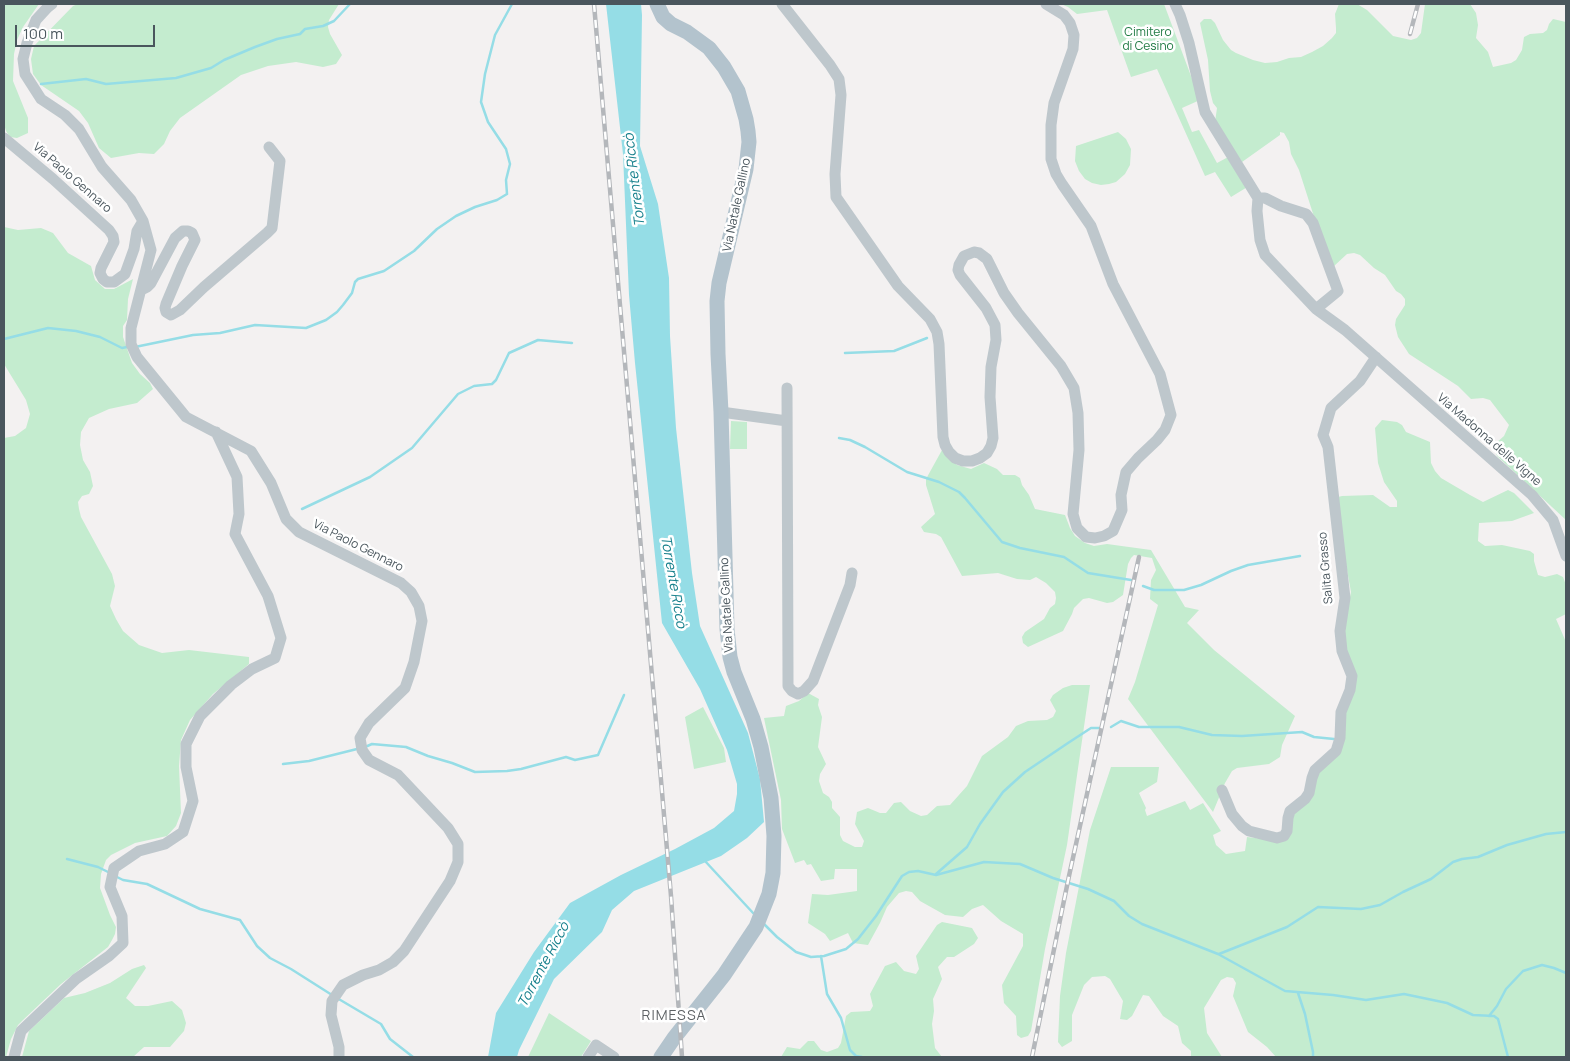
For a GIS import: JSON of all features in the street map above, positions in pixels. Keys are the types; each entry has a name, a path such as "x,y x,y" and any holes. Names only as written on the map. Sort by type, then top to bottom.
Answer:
{"main road":[{"name":"Via Natale Gallino","path":"657,4 660,12 671,24 688,32 716,55 738,91 746,119 749,142 746,169 720,278 717,300 728,644 734,672 761,747 773,815 774,836 773,873 769,894 756,927 724,975 661,1057"}],"street":[{"name":"Via Paolo Gennaro","path":"52,4 36,20 27,43 23,59 25,74 40,99 65,114 79,129 102,167 131,200 143,221 151,250 130,336 130,344 137,357 186,417 251,450 271,483 286,519 300,532 401,583 411,592 419,606 422,621 414,662 405,688 369,723 360,738 362,750 369,760 398,775 448,828 458,844 458,862 450,881 404,951 393,962 343,986 332,1001 331,1015 340,1047 339,1057"},
{"path":"782,4 830,65 839,80 841,95 835,174 836,197 898,286 930,319 937,332 943,437 949,452 963,461 972,461 987,453 993,438 990,397 991,367 996,340 995,325 986,308 960,276 958,270 964,256 974,252 987,259 1004,293 1061,366 1074,388 1078,412 1080,450 1073,514 1077,528 1086,537 1095,538 1113,531 1122,510 1121,495 1126,472 1165,430 1171,415 1160,374 1113,284 1091,226 1056,174 1051,159 1051,125 1054,103 1072,49 1074,35 1070,23 1064,15 1046,4"},
{"path":"1175,4 1189,44 1205,112 1258,198 1265,198 1281,206 1306,214 1313,223 1338,291 1316,309"},
{"name":"Via Paolo Gennaro","path":"4,138 109,230 114,242 100,274 107,282 114,282 125,274 134,249 137,231 143,221"},
{"path":"141,290 148,287 151,283 175,238 183,232 188,231 192,233 195,240 165,308 166,312 171,314 180,310 272,228 280,161 269,147"},
{"name":"Via Madonna delle Vigne","path":"1258,198 1257,211 1260,240 1266,255 1316,309 1345,330 1532,495 1553,520 1566,556"},
{"name":"Salita Grasso","path":"1222,790 1232,814 1249,832 1277,838 1284,836 1287,831 1290,811 1305,799 1315,770 1336,751 1340,738 1341,712 1350,690 1352,676 1342,650 1340,630 1344,598 1328,447 1323,435 1331,408 1360,381 1376,357"},
{"path":"787,388 788,686 798,694 804,691 813,681 850,585 852,573"},
{"path":"721,412 787,421"},
{"path":"14,1057 21,1031 76,980 109,956 123,943 122,916 110,888 114,868 139,851 165,844 183,832 193,801 186,767 186,744 200,716 231,685 252,669 275,658 282,638 268,596 235,534 239,514 237,477 216,432"},
{"path":"588,1057 596,1045 614,1057"}],"green space":[{"path":"4,4 39,4 23,27 17,40 14,54 13,81 28,118 28,133 17,138 10,137 4,124"},
{"path":"78,4 339,4 329,20 328,27 342,55 336,64 323,67 296,62 268,66 241,75 180,118 170,131 164,144 154,154 139,153 111,158 99,148 88,123 79,111 41,85 33,74 31,59 34,46 73,6"},
{"name":"Cimitero di Cesino","path":"1061,4 1164,4 1200,100 1182,108 1192,132 1199,130 1217,163 1230,156 1249,186 1231,197 1215,172 1205,176 1157,69 1131,77 1107,10 1077,14"},
{"path":"1339,4 1357,4 1367,10 1393,36 1411,40 1417,38 1421,33 1425,4 1470,4 1476,13 1478,25 1476,38 1488,52 1493,67 1516,60 1522,50 1524,37 1530,34 1543,33 1547,30 1553,19 1566,22 1566,520 1497,456 1495,444 1504,436 1509,425 1490,400 1483,398 1471,399 1458,386 1409,354 1398,337 1395,325 1396,319 1405,305 1405,299 1396,291 1385,275 1360,255 1354,253 1347,254 1333,267 1317,226 1299,170 1291,154 1289,142 1284,133 1280,132 1280,135 1242,162 1215,122 1217,108 1213,103 1210,91 1208,60 1200,23 1204,19 1211,19 1215,23 1223,40 1236,53 1265,63 1277,62 1301,57 1323,46 1332,38 1336,33 1335,14"},
{"path":"1118,132 1126,139 1131,149 1130,165 1125,174 1116,182 1101,185 1085,179 1075,161 1076,146"},
{"path":"4,227 18,230 41,228 53,233 68,253 91,266 95,280 105,289 114,289 133,279 128,299 127,320 123,326 123,337 132,363 153,389 137,403 109,409 89,418 81,432 80,445 83,460 90,472 93,486 89,494 82,496 78,502 79,509 81,517 112,574 115,586 110,606 116,619 123,631 139,645 162,653 189,650 249,657 249,664 213,694 190,720 181,740 179,766 181,813 176,826 167,836 135,843 111,855 106,860 101,874 100,888 116,927 115,934 108,947 61,984 18,1025 11,1039 6,1057 4,1057 4,438 15,436 26,428 30,414 26,400 4,364"},
{"path":"1382,420 1397,422 1402,425 1406,432 1430,442 1431,463 1435,471 1441,478 1470,495 1483,502 1508,490 1514,493 1534,513 1512,521 1479,523 1478,541 1485,546 1502,545 1530,551 1534,554 1538,575 1545,577 1557,574 1563,577 1566,585 1566,614 1556,619 1566,642 1566,1057 1276,1057 1248,1032 1233,996 1236,983 1233,978 1227,977 1221,980 1204,1008 1207,1033 1222,1057 1191,1057 1191,1051 1182,1043 1178,1026 1163,1016 1149,996 1143,995 1132,1016 1127,1020 1120,1019 1123,1001 1110,979 1105,976 1092,977 1084,985 1072,1015 1072,1041 1062,1047 1058,1042 1060,996 1066,953 1090,830 1111,767 1159,767 1157,782 1139,793 1146,808 1147,816 1185,801 1190,810 1203,803 1221,831 1213,835 1216,845 1226,854 1245,851 1247,837 1284,840 1291,816 1316,774 1335,756 1343,715 1354,689 1344,642 1346,616 1351,592 1334,498 1373,495 1390,507 1397,507 1397,501 1384,482 1378,463 1375,428"},
{"path":"731,421 747,422 747,449 730,449"},
{"path":"942,450 957,465 971,469 984,463 997,469 1003,475 1015,475 1020,478 1035,509 1065,515 1075,536 1085,543 1094,546 1107,544 1151,550 1185,607 1199,610 1187,623 1214,650 1295,716 1282,745 1280,757 1269,764 1237,768 1232,771 1213,812 1128,699 1158,605 1150,599 1151,580 1156,570 1152,558 1134,555 1131,558 1128,564 1123,595 1113,602 1107,603 1089,598 1083,599 1074,608 1063,631 1028,647 1023,643 1022,637 1025,632 1044,619 1050,608 1055,604 1055,592 1036,577 1030,580 1017,579 998,573 962,576 941,537 924,532 921,527 935,514 926,479"},
{"path":"1072,685 1090,685 1067,845 1045,949 1031,1031 1028,1036 1021,1038 1017,1035 1016,1016 1004,1003 1002,985 1023,946 1023,934 1001,921 983,905 972,909 963,917 945,915 920,901 912,892 899,893 887,907 868,945 853,943 848,933 830,941 825,934 808,923 812,894 828,895 857,891 857,869 835,869 834,879 821,881 811,864 807,865 804,860 795,863 782,829 781,800 764,718 784,716 786,706 799,701 808,693 819,699 818,705 822,717 818,747 826,764 820,774 819,781 823,793 829,797 832,802 832,808 840,817 840,835 843,841 855,847 862,847 864,841 855,824 857,812 868,808 880,813 886,813 894,803 901,802 910,811 921,816 927,815 937,806 950,805 967,786 982,756 1008,737 1016,726 1028,721 1047,720 1053,717 1056,711 1050,700 1053,695 1063,688"},
{"path":"703,707 724,748 726,762 694,769 685,717"},
{"path":"942,922 972,928 978,938 974,944 954,957 947,957 938,967 942,979 933,999 932,1024 935,1048 942,1057 781,1057 787,1047 800,1049 808,1041 814,1041 821,1050 827,1052 838,1048 841,1043 846,1016 851,1012 870,1011 873,1006 870,994 885,966 896,962 904,971 916,974 919,969 916,956 937,925"},
{"path":"144,965 146,968 126,998 135,1006 148,1006 172,1001 182,1010 186,1023 184,1031 170,1047 144,1047 133,1057 22,1057 29,1031 64,998 85,993 110,983 132,969"},
{"path":"549,1013 591,1041 581,1057 528,1057"}],"water":[{"name":"Torrente Riccò","path":"606,4 641,4 640,146 658,204 669,278 670,336 676,428 692,573 700,626 748,733 760,779 764,822 747,838 721,856 634,891 612,910 602,932 554,979 517,1057 488,1057 496,1013 534,952 570,903 714,828 734,811 737,794 737,784 727,750 700,689 662,623 635,363 629,295 623,154"}],"waterway":[{"path":"41,84 86,79 106,84 176,78 211,68 224,60 255,47 277,39 300,34 305,29 323,26 334,21 350,4"},
{"path":"135,347 193,335 220,333 255,325 306,328 326,320 343,305 352,293 355,282 358,279 384,271 414,251 437,229 456,216 497,200 507,194 506,180 510,164 506,149 488,122 481,102 485,74 495,35 512,4"},
{"path":"4,339 48,328 76,331 100,337 122,348 127,347"},
{"path":"845,353 894,351 927,338"},
{"path":"302,509 370,477 412,448 458,394 474,386 492,384 496,380 509,353 538,340 572,343"},
{"path":"839,438 850,440 865,447 907,472 939,482 959,492 1002,542 1020,548 1064,557 1088,573 1131,580"},
{"path":"1143,586 1154,590 1184,590 1201,585 1248,565 1300,556"},
{"path":"365,747 372,744 406,747 475,772 521,769 566,757 575,760 598,755 624,695"},
{"path":"1111,727 1121,721 1139,727 1179,727 1212,735 1242,736 1302,732 1314,737 1334,739"},
{"path":"936,874 967,847 980,824 1003,792 1025,772 1091,728 1099,728"},
{"path":"283,764 309,761 357,749"},
{"path":"1219,954 1287,927 1318,907 1361,909 1380,905 1431,879 1453,862 1478,857 1507,845 1546,834 1566,832"},
{"path":"67,859 98,867 110,873"},
{"path":"705,861 754,914"},
{"path":"763,923 796,952 811,957 824,956 846,949 858,939 876,916 902,876 909,872 918,871 936,875 984,862 1020,864 1053,878 1088,889 1114,901 1129,916 1142,924 1218,954 1285,991 1366,1000 1404,994 1447,1003 1473,1015 1494,1016 1498,1019 1508,1057"},
{"path":"115,876 123,880 147,884 200,909 240,920 257,946 270,958 332,995"},
{"path":"821,956 827,994 841,1018 850,1050 856,1056 862,1057"},
{"path":"1489,1016 1506,989 1523,971 1542,965 1566,973"},
{"path":"1298,993 1305,1014 1313,1057"},
{"path":"337,998 381,1024 390,1039 413,1057"}],"railway":[{"path":"594,4 671,896 682,1057"},
{"path":"1410,34 1418,4"},
{"path":"1032,1057 1069,876 1139,557"}],"district":[{"name":"RIMESSA","path":"674,1016"}]}
